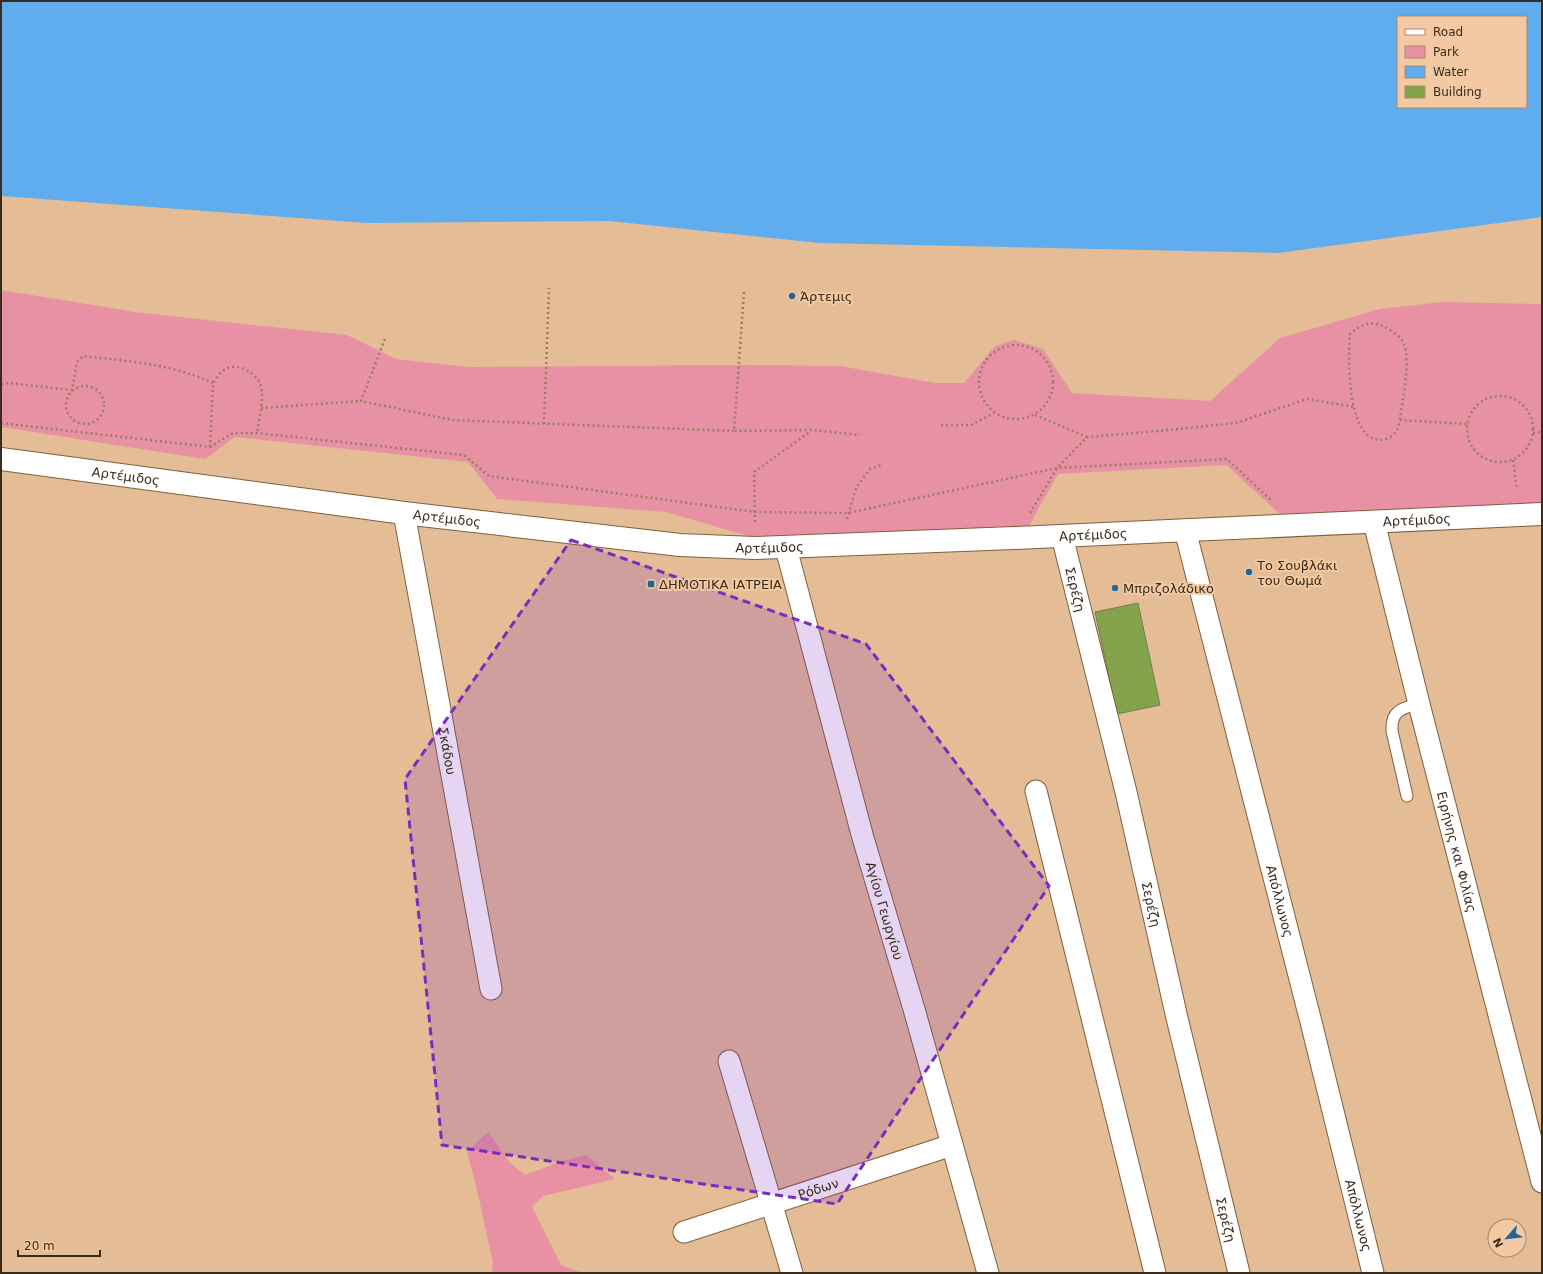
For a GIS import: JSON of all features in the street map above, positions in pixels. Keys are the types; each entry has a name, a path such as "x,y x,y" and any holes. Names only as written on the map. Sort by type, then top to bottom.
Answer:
{"main road":[{"name":"Αρτέμιδος","path":"1,459 404,513 680,545 755,548 843,546 1542,514"}],"street":[{"name":"Σκάδου","path":"404,513 491,989"},
{"name":"Ειρήνης και Φιλίας","path":"1374,522 1418,704 1542,1182"},
{"name":"Απόλλωνος","path":"1185,530 1309,1014 1373,1273"},
{"name":"Σερέζη","path":"1062,536 1126,792 1177,1018 1239,1273"},
{"name":"Αγίου Γεωργίου","path":"786,548 861,831 988,1273"},
{"path":"1036,791 1155,1273"},
{"path":"728,1061 792,1273"},
{"name":"Ρόδων","path":"684,1232 952,1145"}],"lane":[{"path":"1407,796 1392,731 1392,723 1394,715 1400,710 1418,704"}],"path":[{"path":"544,424 549,288"},
{"path":"734,431 744,292"},
{"path":"1370,322 1380,325 1393,332 1404,343 1407,361 1400,420 1398,429 1392,437 1381,440 1372,438 1361,427 1354,407 1349,368 1350,334 1370,322"},
{"path":"361,401 385,339"},
{"path":"1010,346 1022,346 1033,350 1043,357 1049,367 1052,378 1052,390 1047,401 1035,414 1018,419 1006,418 994,412 985,404 980,392 979,380 982,368 988,357 998,350 1010,346"},
{"path":"1,384 9,383 72,390 84,385 91,386 102,394 105,400 103,412 100,418 90,424 78,423 66,409 66,402 72,390 77,362 83,356 149,364 197,376 213,384"},
{"path":"210,447 213,384 218,374 231,367 246,369 256,377 261,386 261,408 257,433"},
{"path":"1502,396 1514,399 1523,405 1530,415 1533,433 1528,446 1522,455 1513,460 1502,463 1492,462 1482,458 1474,451 1468,442 1466,431 1467,420 1472,409 1481,402 1491,397 1502,396"},
{"path":"1035,414 1087,437 1236,423 1307,398 1354,407"},
{"path":"261,408 361,401 452,420 734,431 812,430 860,435"},
{"path":"941,425 971,425 994,412"},
{"path":"1400,420 1467,424"},
{"path":"1,423 210,447 234,433 257,433 464,455 490,476 755,512 848,513 1058,468 1227,459 1276,506"},
{"path":"755,548 754,472 812,430"},
{"path":"1533,433 1542,432"},
{"path":"1014,538 1058,468 1087,437"},
{"path":"1513,460 1520,515"},
{"path":"843,546 848,513 856,488 870,469 881,464"}],"highlighted area":[{"path":"571,540 866,644 1049,886 837,1204 442,1145 405,779"}],"green space":[{"path":"1,290 135,312 347,335 396,359 468,367 747,365 840,366 935,383 964,383 995,346 1014,340 1043,349 1072,393 1210,401 1280,338 1380,309 1442,302 1542,304 1542,505 1281,515 1226,465 1058,474 1026,531 769,542 666,512 497,499 468,462 235,437 205,459 1,427"},
{"path":"488,1132 510,1163 525,1175 562,1161 586,1155 615,1179 543,1196 532,1207 561,1265 583,1273 492,1273 493,1263 467,1152"}],"water":[{"path":"1,1 1542,1 1542,217 1278,253 820,243 609,221 367,223 1,196"}],"building":[{"path":"1138,603 1160,705 1117,714 1095,612"}],"place":[{"name":"Άρτεμις","path":"792,296"},
{"name":"Το Σουβλάκι του Θωμά","path":"1249,572"},
{"name":"ΔΗΜΟΤΙΚΑ ΙΑΤΡΕΙΑ","path":"651,584"},
{"name":"Μπριζολάδικο","path":"1115,588"}]}
